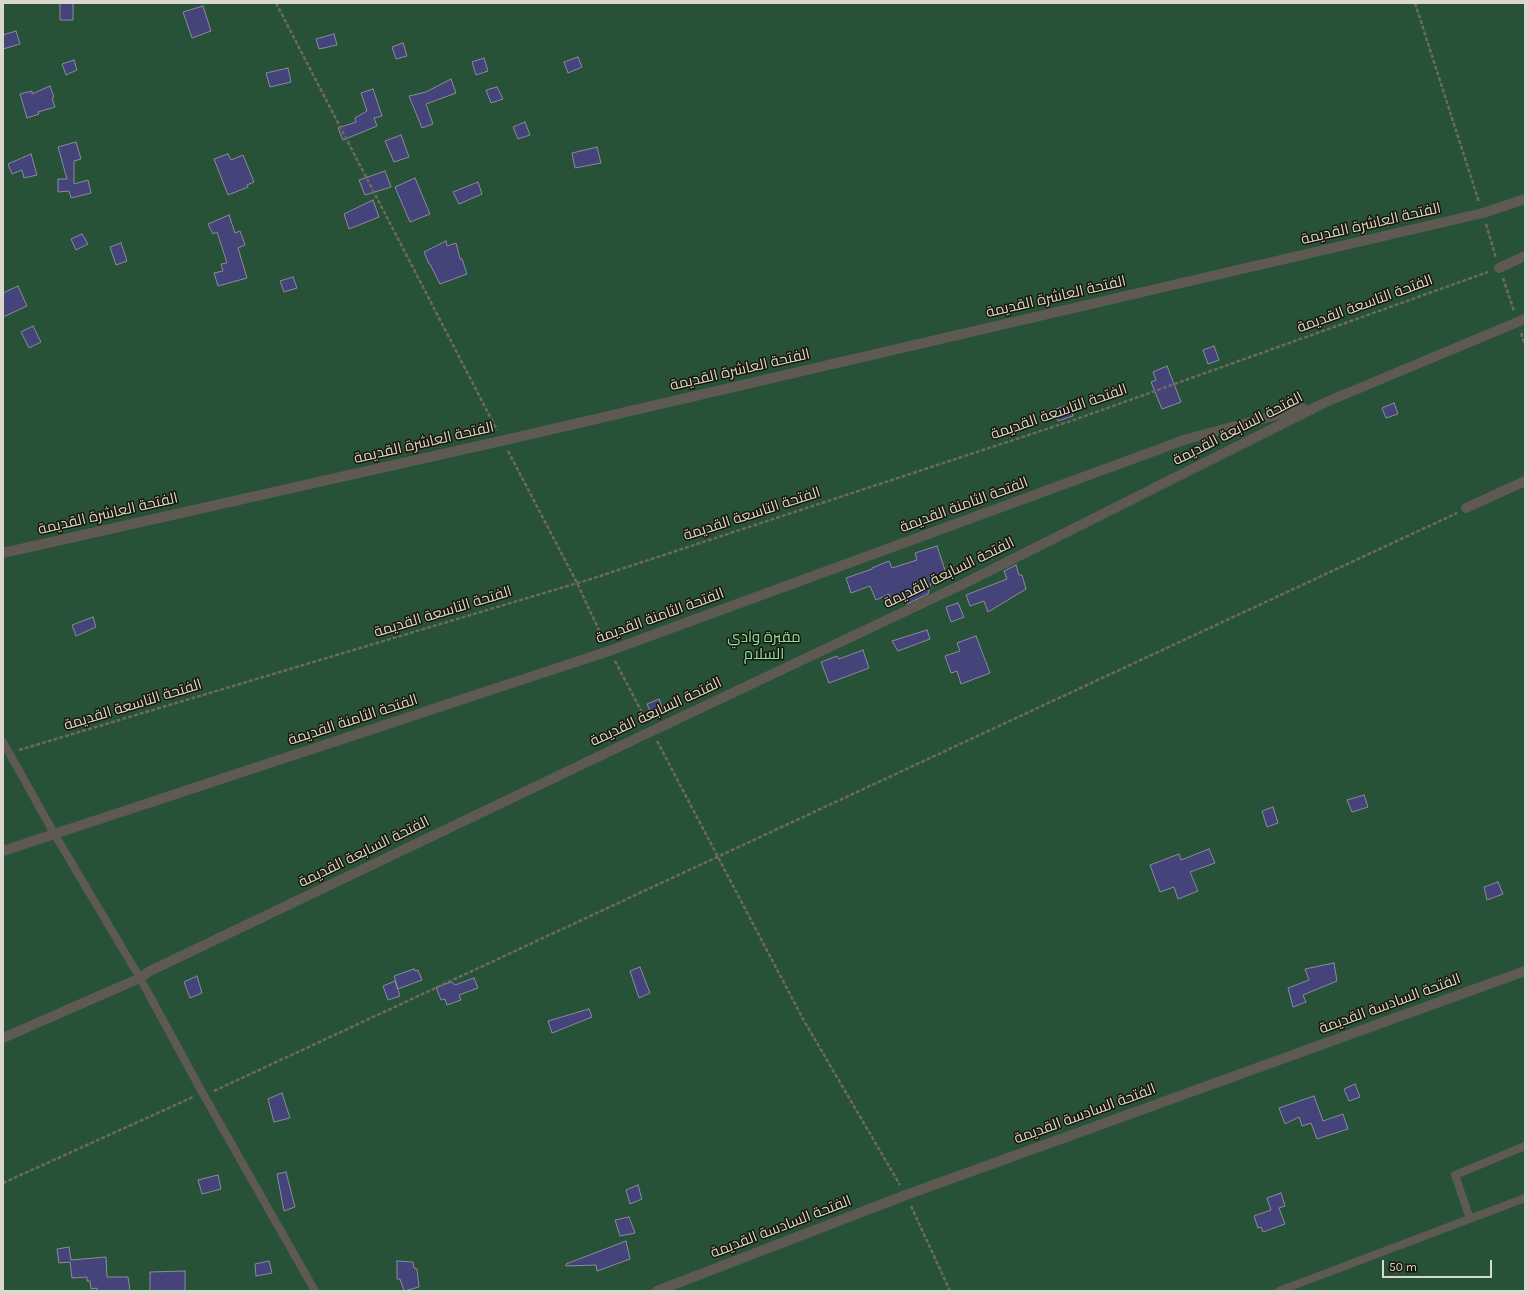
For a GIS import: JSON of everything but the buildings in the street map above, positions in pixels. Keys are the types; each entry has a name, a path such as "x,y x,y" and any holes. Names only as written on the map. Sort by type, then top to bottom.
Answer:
{"street":[{"name":"الفتحة العاشرة القديمة","path":"3,553 514,438 1483,213 1525,199"},
{"path":"1499,268 1525,256"},
{"name":"الفتحة السابعة القديمة","path":"3,1038 140,978 157,968 644,734 972,580 1324,403 1521,321"},
{"name":"الفتحة الثامنة القديمة","path":"3,851 609,651 1187,439 1324,403"},
{"path":"1466,508 1525,481"},
{"name":"الفتحة السادسة القديمة","path":"657,1291 906,1195 1525,971"}],"lane":[{"path":"3,742 55,835 140,978 202,1092 315,1291"},
{"path":"1470,1219 1455,1175 1525,1146"},
{"path":"1278,1291 1525,1198"}],"path":[{"path":"1415,3 1483,213 1499,268 1521,321 1525,345"},
{"name":"الفتحة التاسعة القديمة","path":"10,753 599,577 1071,421 1499,268"},
{"path":"3,1183 202,1092 206,1094 1466,508"}],"green space":[{"name":"مقبرة وادي السلام","path":"3,3 1525,3 1525,1291 3,1291"}]}
